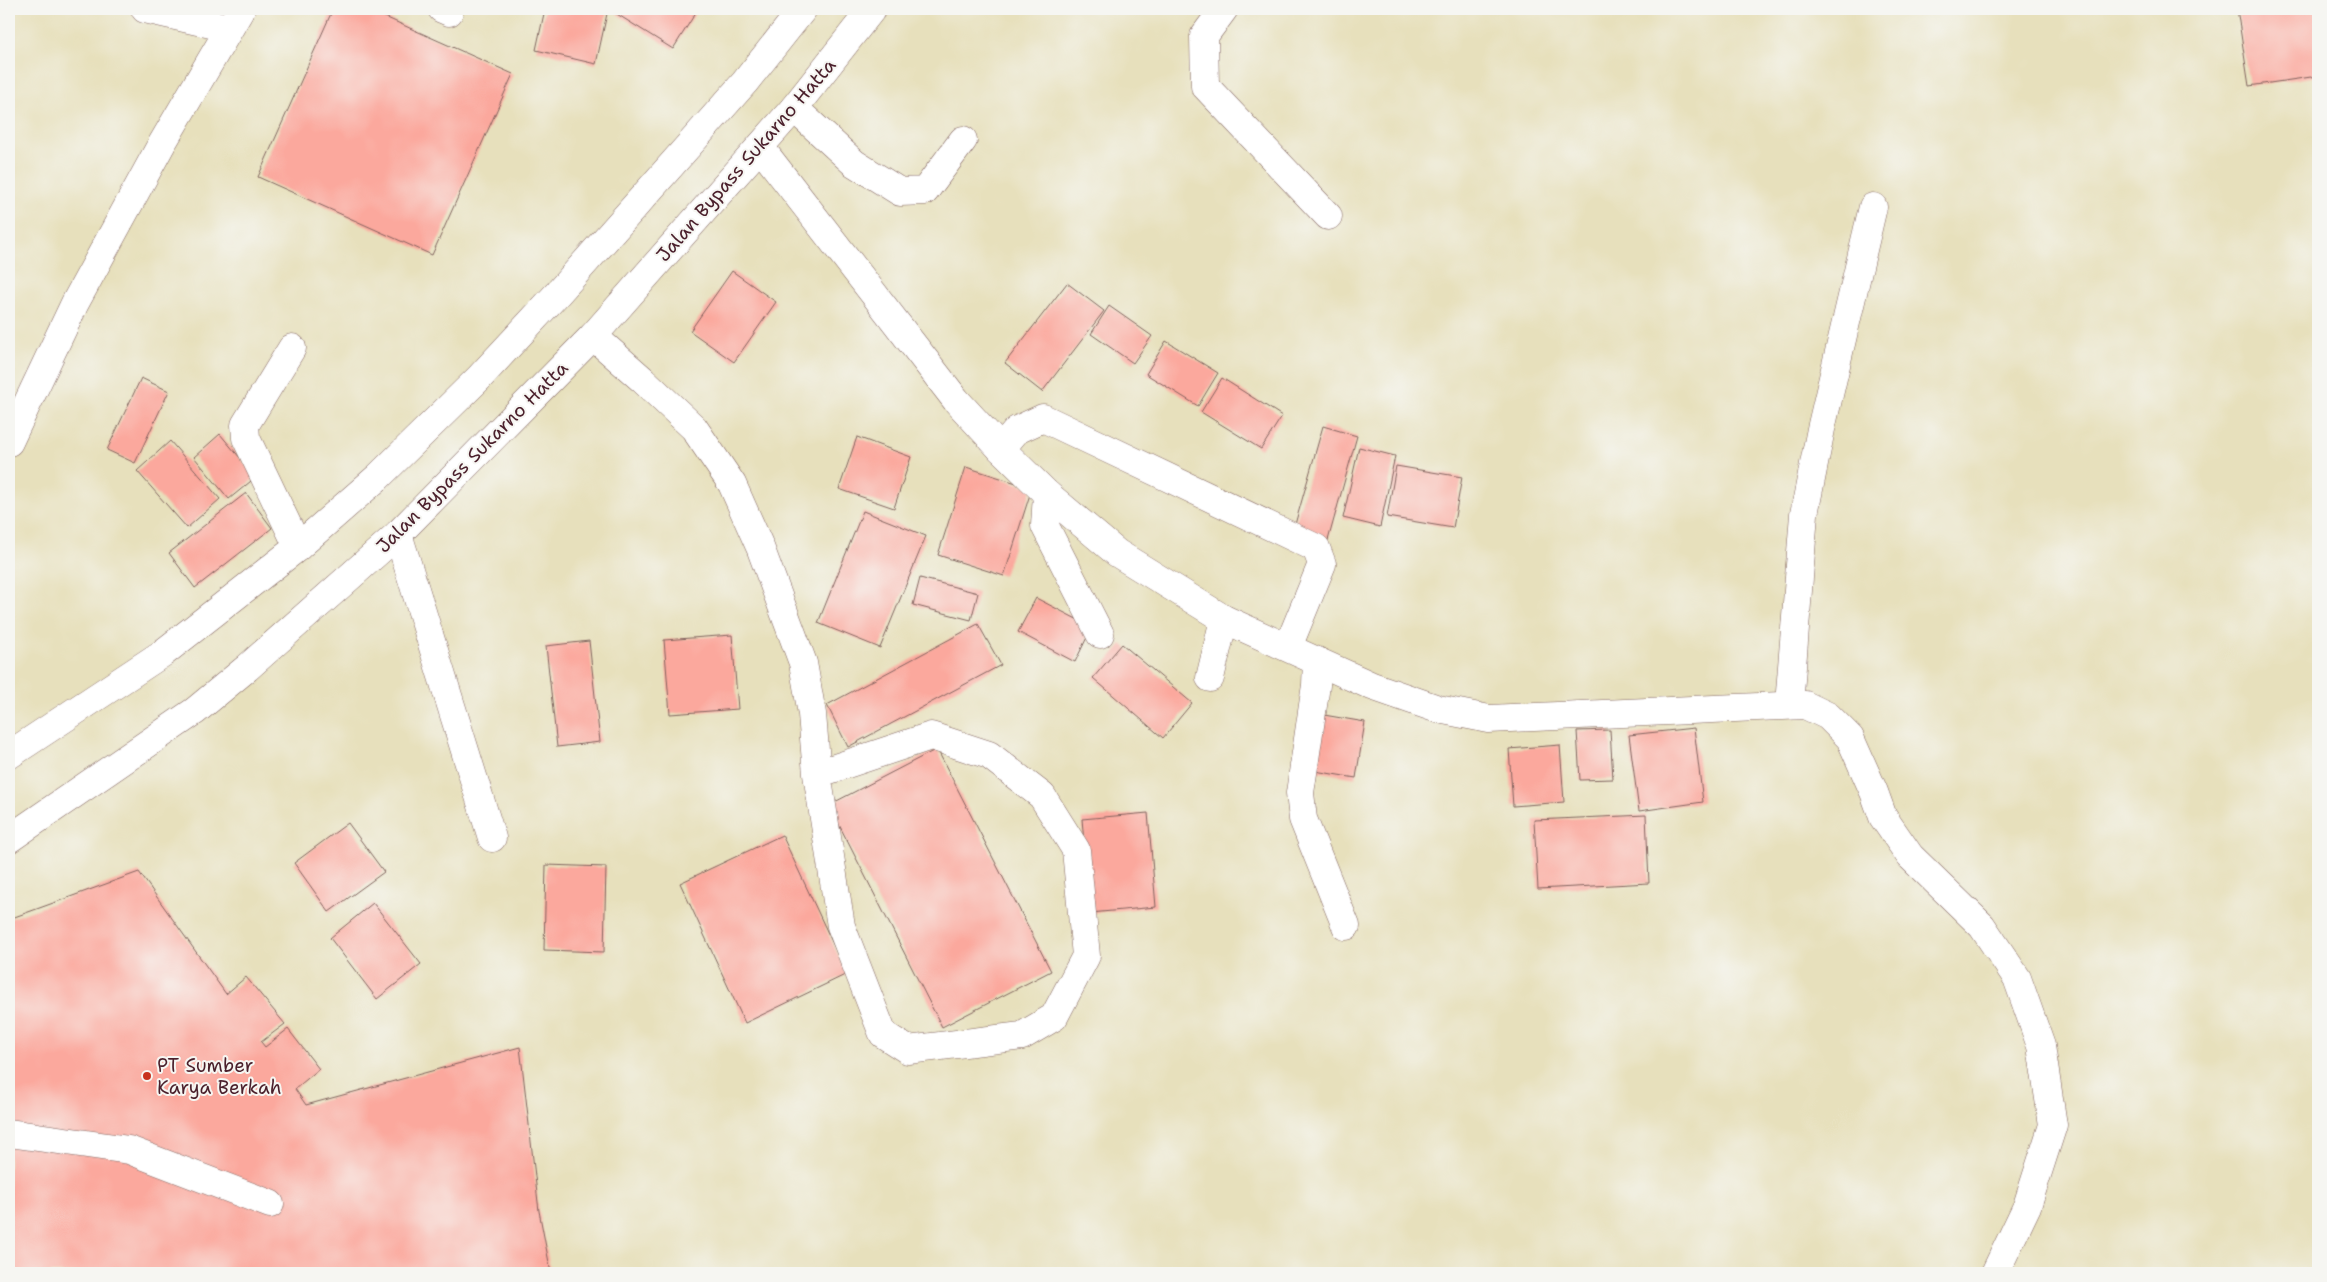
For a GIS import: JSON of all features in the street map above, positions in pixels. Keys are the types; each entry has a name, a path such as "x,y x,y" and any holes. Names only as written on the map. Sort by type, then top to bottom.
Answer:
{"main road":[{"path":"9,442 75,303 160,147 235,18 145,9"},
{"path":"14,752 163,653 298,547 378,477 479,378 558,293 745,82 803,9"},
{"name":"Jalan Bypass Sukarno Hatta","path":"9,839 60,806 194,711 247,668 398,534 592,336 794,108 872,9"},
{"path":"1224,9 1204,36 1205,86 1328,216"},
{"path":"794,108 854,163 900,192 925,191 963,140"},
{"path":"760,147 956,400 1000,449 1047,494 1117,553 1224,619 1372,686 1438,709 1489,719 1789,705 1805,705 1828,716 1850,738 1883,817 1910,856 1982,926 2017,978 2041,1046 2053,1125 2027,1206 1995,1273"},
{"path":"1789,705 1804,514 1821,429 1873,206"},
{"path":"592,336 644,380 694,428 732,484 760,548 803,663 812,714 817,774 841,926 883,1034 908,1050 1022,1036 1054,1017 1086,956 1076,850 1042,796 989,755 931,736 817,774"},
{"path":"292,348 245,425 246,438 298,547"},
{"path":"1000,449 1017,430 1043,418 1316,548 1322,564 1288,647"},
{"path":"1047,494 1045,526 1100,634"},
{"path":"398,534 492,838"},
{"path":"1210,678 1224,619"},
{"path":"1317,660 1316,685 1300,793 1303,818 1346,926"},
{"path":"9,1133 129,1150 270,1204"}],"building":[{"path":"333,9 367,9 513,74 432,255 258,177"},
{"path":"545,9 608,9 596,64 536,50"},
{"path":"614,9 698,9 673,49 612,11"},
{"path":"2237,9 2318,9 2318,76 2249,86"},
{"path":"732,271 776,302 734,362 690,331"},
{"path":"1067,283 1104,311 1042,392 1005,363"},
{"path":"1109,306 1152,336 1133,363 1091,334"},
{"path":"1166,341 1218,373 1198,406 1146,374"},
{"path":"141,378 169,391 135,463 107,450"},
{"path":"1222,378 1282,416 1261,449 1201,412"},
{"path":"1323,426 1357,436 1327,544 1292,535"},
{"path":"220,434 256,477 229,499 194,457"},
{"path":"857,437 911,457 894,508 839,489"},
{"path":"170,441 220,499 187,528 137,471"},
{"path":"1359,447 1395,456 1380,527 1343,518"},
{"path":"1396,466 1462,477 1453,528 1387,517"},
{"path":"966,467 1032,488 1004,576 938,555"},
{"path":"246,493 272,528 195,588 169,553"},
{"path":"863,511 926,536 880,648 818,623"},
{"path":"920,578 978,593 971,620 913,605"},
{"path":"1036,598 1092,627 1075,662 1018,632"},
{"path":"978,624 1001,665 848,747 827,705"},
{"path":"732,635 738,709 670,714 664,640"},
{"path":"589,641 600,742 557,747 546,646"},
{"path":"1122,644 1192,703 1163,738 1093,678"},
{"path":"1318,714 1365,722 1356,778 1309,770"},
{"path":"1694,728 1703,802 1639,811 1629,735"},
{"path":"1610,730 1613,779 1580,780 1577,731"},
{"path":"1560,745 1564,802 1513,806 1509,749"},
{"path":"937,749 1051,971 942,1027 829,805"},
{"path":"1148,813 1156,907 1090,913 1082,819"},
{"path":"1646,815 1649,883 1538,889 1534,820"},
{"path":"348,823 384,872 329,912 294,863"},
{"path":"782,835 847,974 745,1023 680,883"},
{"path":"546,865 606,867 604,952 544,950"},
{"name":"PT Sumber Karya Berkah","path":"139,872 226,994 246,977 285,1024 261,1042 265,1047 288,1029 319,1069 295,1089 306,1105 520,1047 539,1211 551,1273 9,1273 9,919"},
{"path":"373,903 421,964 377,999 330,938"}],"place":[{"name":"PT Sumber Karya Berkah","path":"147,1076"}]}
